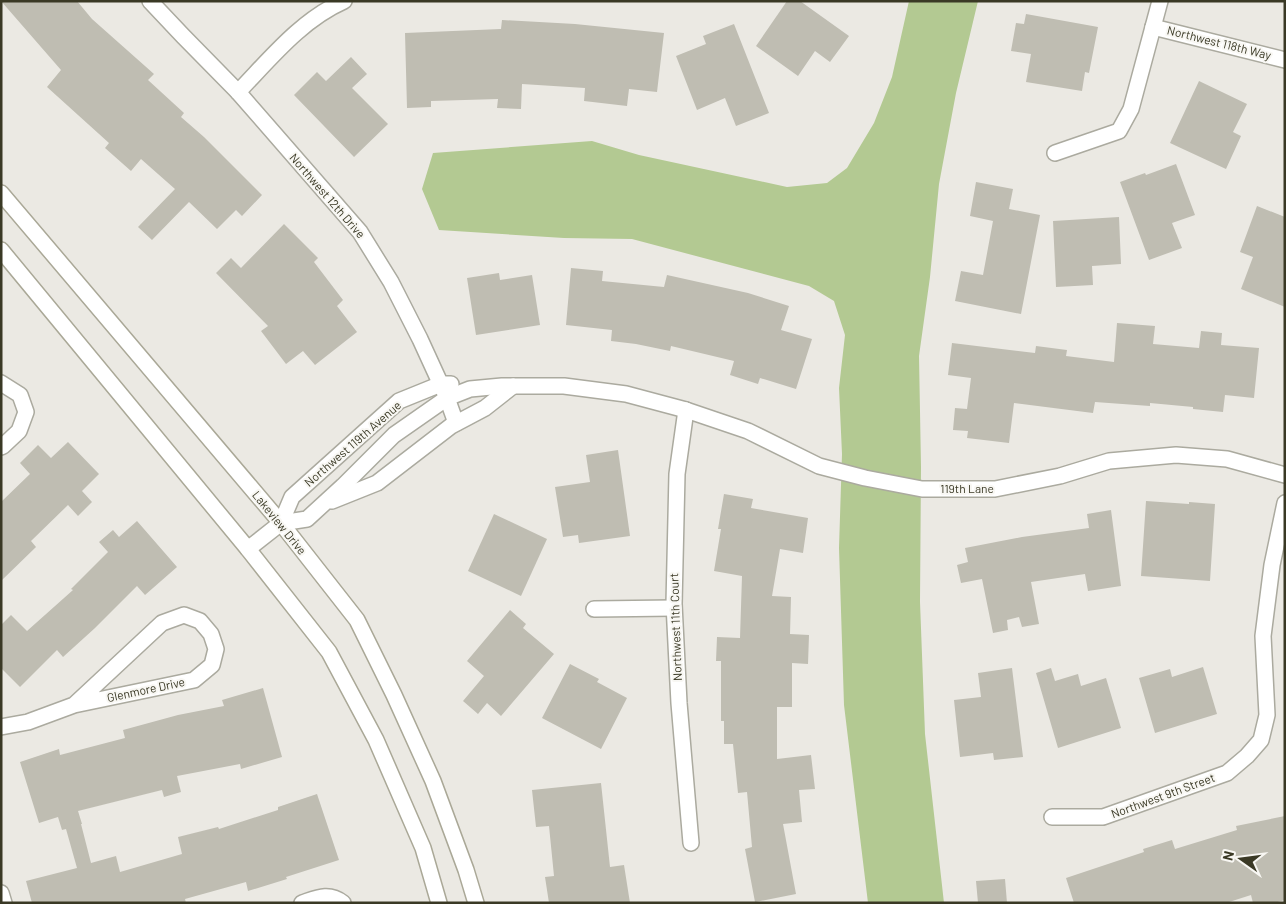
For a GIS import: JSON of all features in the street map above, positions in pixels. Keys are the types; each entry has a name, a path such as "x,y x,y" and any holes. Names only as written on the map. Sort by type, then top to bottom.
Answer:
{"street":[{"name":"Northwest 12th Drive","path":"150,1 238,92 360,232 392,282 444,391 456,423"},
{"path":"238,92 294,34 328,8 344,1"},
{"path":"1055,153 1119,131 1131,109 1160,1"},
{"name":"Northwest 118th Way","path":"1154,26 1285,60"},
{"name":"Lakeview Drive","path":"1,193 281,524 357,620 433,781 466,870 476,903"},
{"path":"1,250 248,549 329,652 376,740 423,848 439,903"},
{"path":"1,384 20,395 26,412 19,431 1,447"},
{"name":"Northwest 119th Avenue","path":"323,505 377,483 456,423 485,408 508,386"},
{"name":"Northwest 119th Avenue","path":"281,524 292,497 399,401 444,391 508,386 564,386 626,394 686,410"},
{"name":"Northwest 119th Avenue","path":"248,549 281,524 307,519 394,435 444,391"},
{"name":"119th Lane","path":"686,410 748,431 819,466 865,478 922,489 995,489 1060,476 1109,460 1176,455 1227,458 1285,475"},
{"name":"Northwest 11th Court","path":"686,410 677,474 674,608 679,703 691,843"},
{"name":"Northwest 9th Street","path":"1052,817 1103,817 1227,773 1247,756 1261,740 1267,716 1263,636 1272,565 1285,503"},
{"path":"594,609 674,608"},
{"name":"Glenmore Drive","path":"1,727 28,722 74,705 194,680 212,665 216,649 211,634 200,621 184,615 162,623 74,705"},
{"path":"1,893 4,903"},
{"path":"302,903 322,896 337,898 343,903"}],"shaded area":[{"path":"909,1 978,1 956,93 939,184 930,277 919,356 921,467 920,602 925,734 944,903 868,903 844,705 839,548 842,454 839,388 845,335 834,301 809,286 632,239 564,238 439,230 422,189 433,153 592,141 639,155 787,187 827,183 847,168 874,123 892,77"}],"building":[{"path":"1,1 77,1 92,19 154,74 148,80 184,113 181,117 204,137 262,195 242,216 236,210 217,229 189,202 152,240 138,227 175,189 141,159 131,171 105,148 109,143 47,87 61,70"},
{"path":"787,1 800,1 849,36 830,62 815,51 798,76 756,46"},
{"path":"1026,14 1098,27 1089,73 1085,72 1082,91 1026,82 1031,54 1011,51 1016,23 1024,24"},
{"path":"502,20 575,24 664,33 657,92 629,89 627,106 584,101 585,88 522,84 521,109 497,108 498,99 431,101 431,107 407,108 405,33 501,29"},
{"path":"734,24 769,113 736,126 725,98 697,110 676,56 706,44 703,36"},
{"path":"351,57 367,74 352,88 388,124 354,157 294,95 317,72 326,81"},
{"path":"1199,81 1247,104 1233,132 1241,136 1226,169 1170,143"},
{"path":"1176,164 1195,215 1172,223 1182,248 1149,260 1120,182"},
{"path":"976,182 1013,189 1009,209 1040,215 1021,314 955,301 961,271 983,275 993,221 970,216"},
{"path":"1257,206 1285,217 1285,307 1241,289 1253,257 1240,252"},
{"path":"1119,217 1121,264 1092,266 1093,285 1056,287 1053,221"},
{"path":"284,224 318,258 314,262 343,300 337,306 357,332 315,365 303,351 286,364 261,331 268,326 216,273 231,258 241,268"},
{"path":"571,268 603,271 602,281 664,287 667,275 748,293 789,306 781,330 812,339 796,389 760,378 758,384 730,375 734,361 671,346 670,351 611,341 612,330 566,325"},
{"path":"499,273 500,280 532,275 540,325 476,335 467,278"},
{"path":"1117,323 1155,326 1153,344 1199,348 1201,331 1222,333 1221,345 1259,348 1254,398 1225,395 1223,412 1150,403 1150,406 1095,402 1093,413 1014,403 1009,443 967,438 968,431 953,430 955,408 967,409 971,378 948,375 952,343 1035,353 1036,346 1067,350 1066,356 1114,362"},
{"path":"68,442 99,474 82,491 92,502 78,516 68,505 31,541 36,547 1,581 1,502 30,474 20,463 38,445 51,458"},
{"path":"618,450 630,536 579,543 578,535 563,537 555,487 590,482 586,455"},
{"path":"724,494 753,499 751,508 808,518 803,553 780,549 772,596 791,597 790,634 809,635 808,664 792,663 792,707 777,707 777,759 811,755 815,789 799,790 802,822 783,824 796,894 755,902 745,849 752,847 747,792 738,793 733,744 724,744 724,721 721,721 721,661 716,661 717,637 740,638 742,576 714,571 721,529 718,529"},
{"path":"1146,501 1215,504 1210,581 1141,576"},
{"path":"1111,510 1121,586 1088,591 1085,574 1031,582 1039,624 1022,627 1019,617 1007,620 1008,630 993,633 982,579 961,583 957,565 968,562 965,548 1022,537 1089,528 1087,514"},
{"path":"494,514 547,539 521,596 468,571"},
{"path":"137,521 177,567 145,595 137,586 63,657 57,650 20,687 1,668 1,625 11,615 27,631 73,590 71,589 108,552 99,542 113,530 119,537"},
{"path":"510,610 526,624 523,628 554,654 501,716 487,703 478,714 463,701 484,676 467,661"},
{"path":"570,664 599,679 597,682 627,698 601,749 542,718"},
{"path":"1203,667 1217,714 1155,733 1139,678 1170,669 1172,677"},
{"path":"1012,668 1023,757 994,760 993,753 960,757 954,700 981,697 978,673"},
{"path":"1051,668 1055,681 1078,674 1081,686 1106,678 1121,728 1058,748 1036,673"},
{"path":"263,688 282,757 241,769 240,764 177,776 181,792 164,797 162,790 78,811 91,863 116,856 120,872 182,854 178,837 218,827 219,829 278,810 278,807 317,794 339,860 248,891 246,882 185,899 186,903 32,903 26,881 77,868 66,829 62,830 58,817 39,823 20,762 59,749 60,755 125,738 123,730 178,715 224,706 222,700"},
{"path":"601,783 610,867 624,865 630,903 549,903 545,877 554,876 549,826 536,827 532,790"},
{"path":"1285,816 1285,900 1274,903 1253,903 1251,895 1226,903 1074,903 1066,878 1144,852 1143,849 1172,840 1175,849 1237,830 1236,826"},
{"path":"1005,879 1007,903 978,903 976,881"}]}
